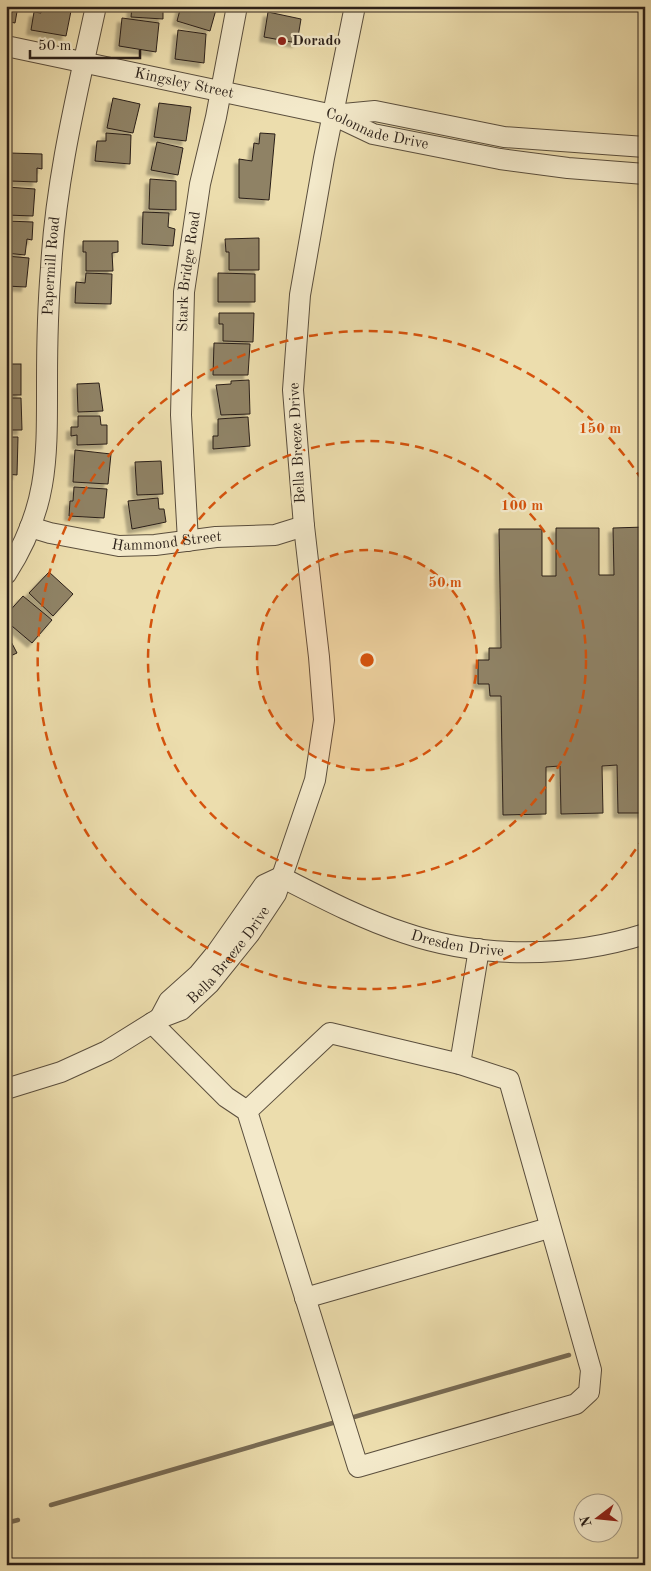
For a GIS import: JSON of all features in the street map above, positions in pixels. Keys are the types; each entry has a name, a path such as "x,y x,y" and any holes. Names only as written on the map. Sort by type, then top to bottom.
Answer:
{"street":[{"name":"Papermill Road","path":"6,574 22,549 39,502 47,454 51,267 65,144 96,6"},
{"name":"Stark Bridge Road","path":"188,541 181,415 184,292 200,184 216,117 219,91 237,6"},
{"name":"Bella Breeze Drive","path":"6,1089 82,1064 132,1037 156,1020 169,1001 198,975 217,952 264,885 281,877 315,780 324,720 304,526 293,390 300,294 355,6"},
{"name":"Kingsley Street","path":"6,46 333,115"},
{"name":"Colonnade Drive","path":"333,115 375,111 504,137 645,147"},
{"name":"Colonnade Drive","path":"333,115 373,134 500,159 568,168 645,174"},
{"name":"Hammond Street","path":"30,527 50,534 119,546 155,546 216,537 275,535 304,526"},
{"name":"Dresden Drive","path":"281,877 365,918 407,934 479,949 516,951 580,948 645,934"},
{"path":"460,1064 479,949"},
{"path":"156,1020 226,1097 247,1111 358,1467 576,1404 589,1392 591,1370 549,1228 509,1080 460,1064 330,1033 247,1111"},
{"path":"305,1298 549,1228"}],"building":[{"path":"6,6 18,6 15,23 6,21"},
{"path":"42,6 72,6 66,36 31,30 34,12 41,13"},
{"path":"132,6 163,6 163,19 131,17"},
{"path":"181,6 217,6 210,31 177,21"},
{"path":"268,12 301,19 297,43 264,37"},
{"path":"122,18 159,23 156,52 119,46"},
{"path":"178,30 206,34 204,63 175,59"},
{"path":"113,98 140,104 133,133 107,128"},
{"path":"159,103 191,107 186,141 154,137"},
{"path":"106,133 131,135 130,164 95,161 97,141 106,141"},
{"path":"260,133 275,134 269,200 239,198 239,159 252,161 254,143 259,144"},
{"path":"157,142 183,148 178,175 151,170"},
{"path":"10,153 42,154 42,169 37,168 37,182 10,181"},
{"path":"150,179 176,181 176,210 149,209"},
{"path":"7,187 35,189 33,216 6,215"},
{"path":"143,212 169,213 168,227 175,229 173,246 142,244"},
{"path":"6,221 33,222 32,240 27,239 25,255 6,253"},
{"path":"259,238 259,270 229,270 229,252 226,252 225,239"},
{"path":"83,241 118,241 118,252 112,253 113,271 86,271 86,252 83,252"},
{"path":"6,256 29,258 26,287 6,286"},
{"path":"86,273 112,274 111,304 75,303 76,282 85,283"},
{"path":"218,273 255,274 255,302 218,302"},
{"path":"219,313 254,313 253,342 223,341 223,324 219,324"},
{"path":"214,343 250,344 248,375 213,375"},
{"path":"6,364 21,364 21,395 6,395"},
{"path":"249,380 250,414 221,415 216,385 231,384 231,381"},
{"path":"99,383 103,411 78,412 77,384"},
{"path":"6,398 21,398 22,430 6,430"},
{"path":"78,416 100,416 101,425 107,425 107,444 77,445 77,435 71,436 71,427 78,427"},
{"path":"248,417 250,446 213,449 213,436 218,436 218,419"},
{"path":"6,437 18,437 17,475 6,474"},
{"path":"75,450 111,454 108,484 73,482"},
{"path":"161,461 163,494 137,495 135,462"},
{"path":"74,487 107,489 104,518 69,516 70,501 73,501"},
{"path":"158,498 159,509 164,509 166,522 132,529 128,501"},
{"path":"645,527 645,813 618,813 617,765 602,766 603,813 561,814 560,766 546,767 546,814 503,815 501,696 490,696 489,684 478,684 478,660 489,660 489,648 501,648 499,529 542,529 542,576 556,576 556,528 599,528 599,575 614,575 613,528"},
{"path":"49,572 73,594 53,616 29,593"},
{"path":"23,596 52,620 32,643 6,621 6,615"},
{"path":"6,632 17,653 6,658"}],"waterway":[{"path":"354,1417 569,1355"},
{"path":"51,1505 336,1422"},
{"path":"6,1523 18,1520"}],"place":[{"name":"Dorado","path":"282,41"}]}
